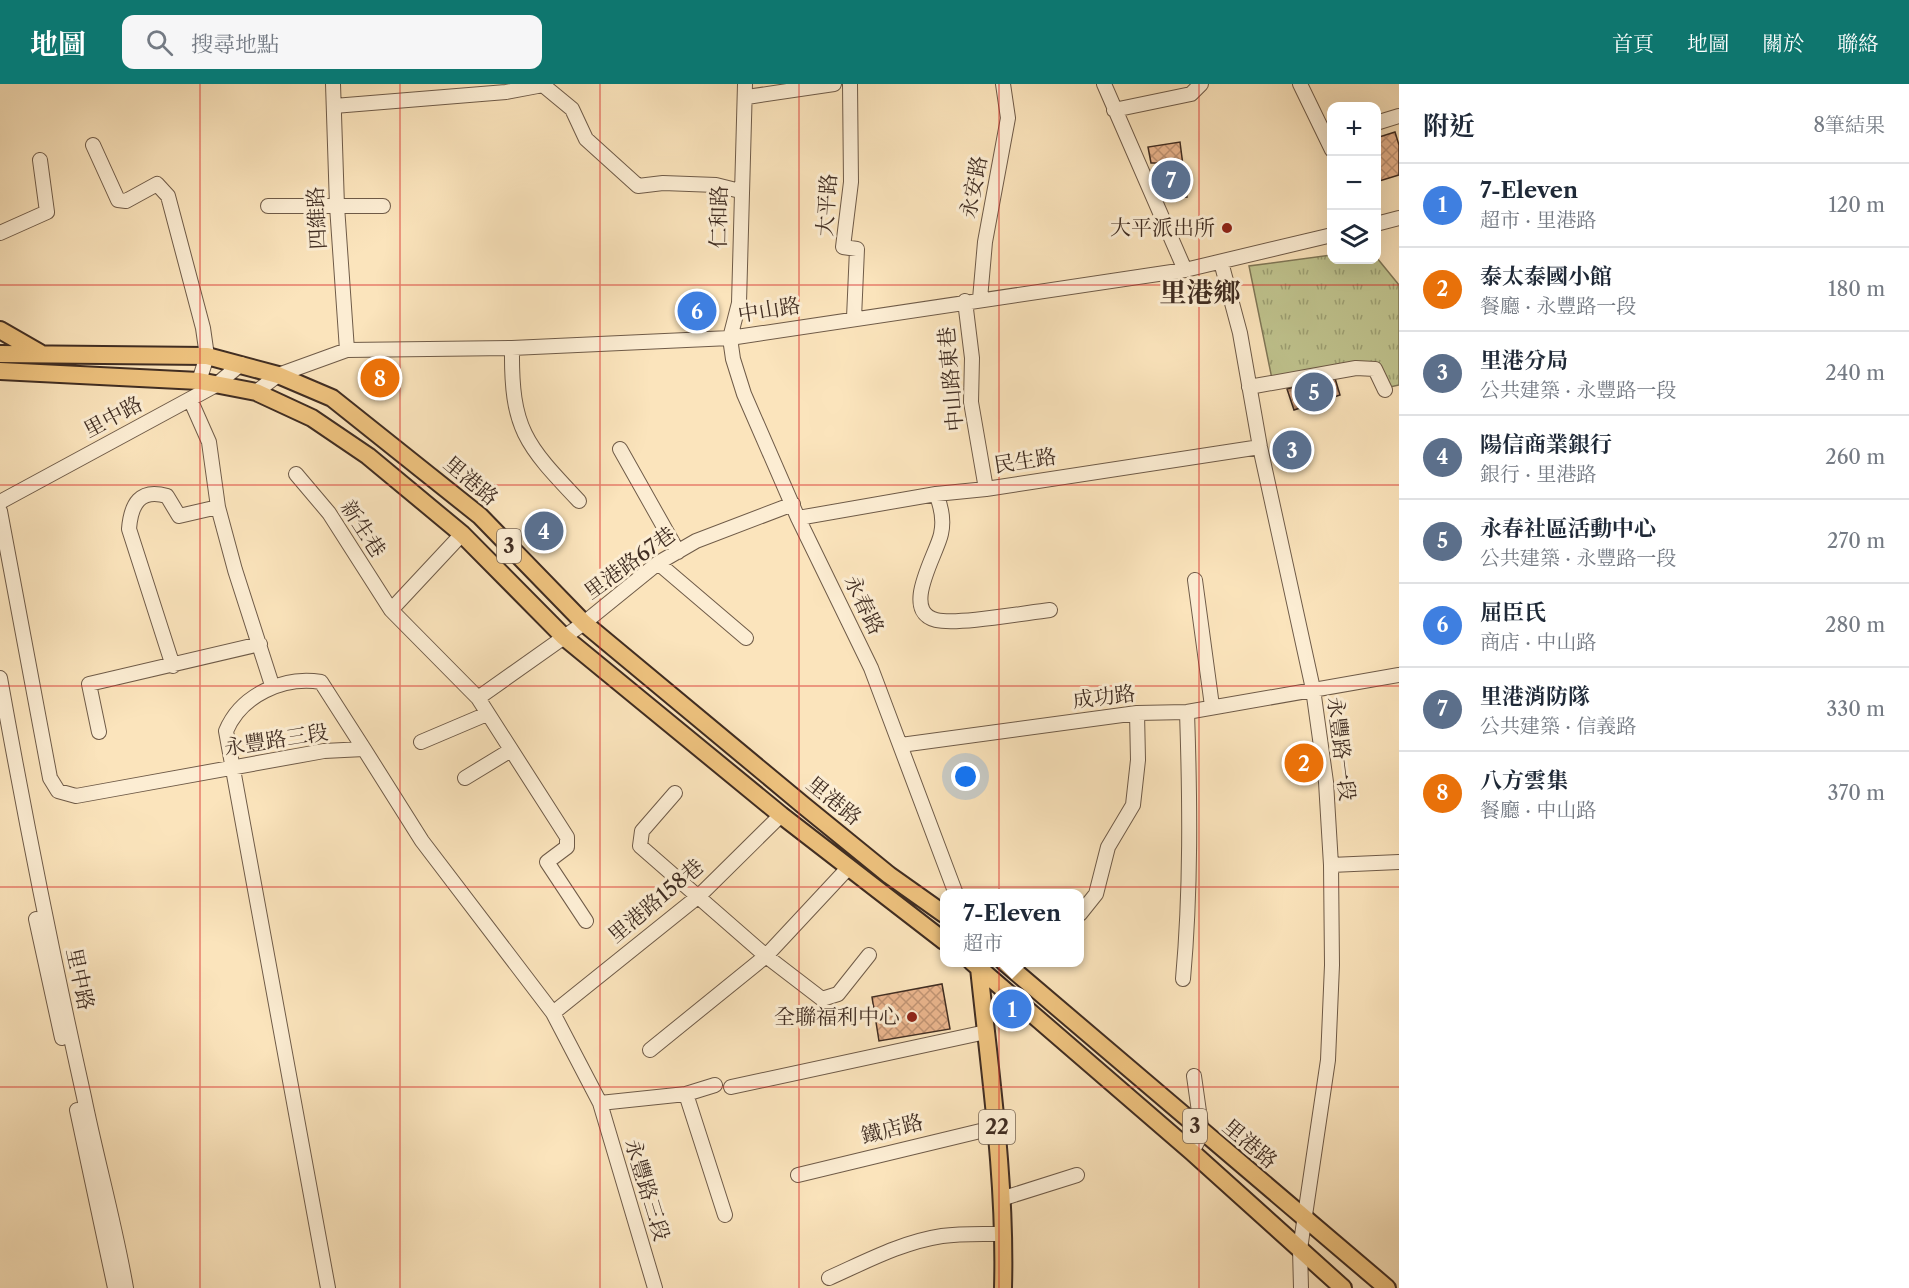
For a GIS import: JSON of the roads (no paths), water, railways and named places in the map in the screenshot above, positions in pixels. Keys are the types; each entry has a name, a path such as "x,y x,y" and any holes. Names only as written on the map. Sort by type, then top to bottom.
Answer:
{"main road":[{"path":"0,330 40,353"},
{"name":"里港路","path":"0,354 207,356 278,375 332,398 480,516 584,623 889,875 940,911"},
{"name":"里港路","path":"0,371 49,372 207,383 256,392 312,418 368,456 462,534 564,637 781,815 940,937"},
{"name":"22","path":"978,967 997,1127 1003,1234 1003,1288"},
{"name":"里港路","path":"981,967 1343,1288"},
{"name":"里港路","path":"1009,967 1387,1288"}],"street":[{"name":"四維路","path":"333,84 337,206 346,350"},
{"path":"746,90 834,84"},
{"name":"大平路","path":"850,84 852,182 843,247 857,249 854,318"},
{"name":"永安路","path":"980,299 985,242 1008,118 1003,84"},
{"path":"1104,84 1185,270"},
{"path":"1114,110 1191,94 1201,84"},
{"path":"1300,84 1327,138"},
{"path":"334,106 506,92 543,85 572,109 586,139 638,186 663,183 716,185 740,191"},
{"name":"仁和路","path":"730,338 739,303 740,191 746,90"},
{"path":"1381,122 1399,116"},
{"path":"93,145 118,200 126,201 157,184 168,196 203,328 207,356 207,383"},
{"path":"0,233 46,212 40,160"},
{"path":"268,206 382,206"},
{"path":"1381,223 1399,218"},
{"name":"中山路","path":"256,392 278,375 346,350 512,348 730,338 1185,270 1327,236"},
{"name":"永豐路一段","path":"1221,262 1240,333 1260,447 1313,689 1326,782 1331,865 1332,965 1328,1060 1300,1249 1301,1288"},
{"name":"中山路東巷","path":"965,302 972,358 971,402 986,489"},
{"name":"永春路","path":"730,338 733,359 744,394 798,518 871,668 954,889"},
{"path":"512,348 512,387 520,423 541,461 579,501"},
{"name":"里中路","path":"0,502 190,399 207,383 242,364"},
{"path":"1249,387 1356,368 1375,369 1385,390"},
{"path":"190,399 209,442 218,507 235,570 273,685"},
{"name":"民生路","path":"798,518 936,494 986,489 1260,447"},
{"path":"620,449 678,552"},
{"name":"新生巷","path":"296,474 329,513 391,610 478,698 567,837 567,847 547,862 586,921"},
{"path":"173,666 129,529 131,510 142,496 154,492 167,496 179,516 218,507"},
{"path":"936,494 941,506 941,534 920,591 921,608 926,615 936,620 961,620 1050,610"},
{"name":"里港路67巷","path":"478,698 584,623 658,563 696,541 793,504"},
{"name":"永豐路三段","path":"0,511 50,778 58,791 76,796 324,751 364,749 407,813 422,841 553,1013 600,1103 655,1288"},
{"path":"391,610 462,534"},
{"path":"658,563 746,638"},
{"path":"1195,580 1212,706"},
{"path":"99,732 89,684 260,644"},
{"name":"成功路","path":"901,746 1137,712 1187,712 1399,675"},
{"name":"里中路","path":"0,678 39,888 84,1100 116,1228 126,1288"},
{"path":"328,1288 226,731 230,722 263,689 273,685 309,680 321,682 364,749"},
{"path":"1084,909 1096,894 1108,847 1133,805 1138,760 1137,712"},
{"path":"1183,979 1187,932 1190,811 1187,712"},
{"path":"421,742 487,714"},
{"name":"里中路","path":"0,732 30,890 116,1288"},
{"path":"465,778 511,750"},
{"path":"675,793 642,831 640,846 700,895 766,956 822,999 838,994 869,956"},
{"name":"里港路158巷","path":"553,1013 700,895 781,815"},
{"path":"1331,865 1399,862"},
{"path":"651,1050 766,956 849,867"},
{"path":"731,1087 986,1032"},
{"path":"1192,1152 1202,1133 1194,1076"},
{"path":"600,1103 686,1094 715,1085"},
{"path":"686,1094 725,1215"},
{"name":"鐵店路","path":"798,1175 997,1127"},
{"path":"1001,1199 1077,1175"},
{"path":"829,1278 898,1248 926,1240 943,1236 1003,1234"}],"place":[{"name":"里港消防隊","path":"1171,180"},
{"name":"大平派出所","path":"1227,228"},
{"name":"屈臣氏","path":"697,311"},
{"name":"八方雲集","path":"380,378"},
{"name":"永春社區活動中心","path":"1314,392"},
{"name":"里港分局","path":"1292,450"},
{"name":"陽信商業銀行","path":"544,531"},
{"name":"泰太泰國小館","path":"1304,763"},
{"name":"7-Eleven","path":"1012,1009"},
{"name":"全聯福利中心","path":"912,1017"}],"district":[{"name":"里港鄉","path":"1200,293"}]}
